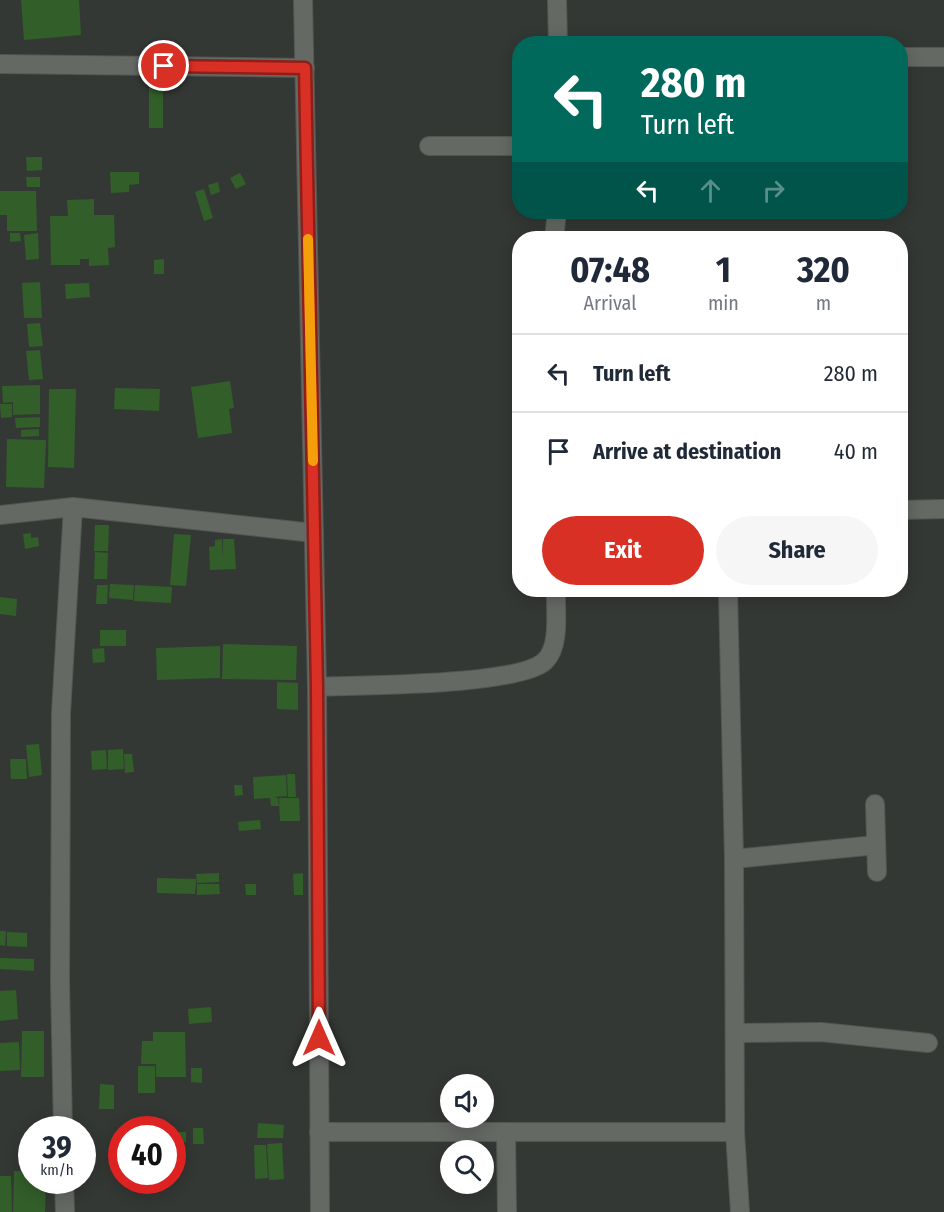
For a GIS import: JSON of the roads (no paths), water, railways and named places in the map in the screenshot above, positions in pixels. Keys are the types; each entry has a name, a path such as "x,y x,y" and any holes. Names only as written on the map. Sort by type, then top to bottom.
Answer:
{"street":[{"path":"303,0 317,687 320,1212"},
{"path":"558,0 558,36"},
{"path":"908,57 944,57"},
{"path":"0,64 305,68"},
{"path":"429,146 512,146"},
{"path":"0,515 73,507 314,533"},
{"path":"63,1116 60,983 61,713 73,507"},
{"path":"908,510 944,509"},
{"path":"317,687 461,682 530,671 546,660 554,645 556,597"},
{"path":"728,597 734,859 735,1132 740,1212"},
{"path":"875,804 877,872"},
{"path":"734,859 876,845"},
{"path":"735,1033 821,1032 928,1043"},
{"path":"319,1132 735,1132"},
{"path":"506,1133 507,1212"},
{"path":"64,1194 65,1212"}]}
